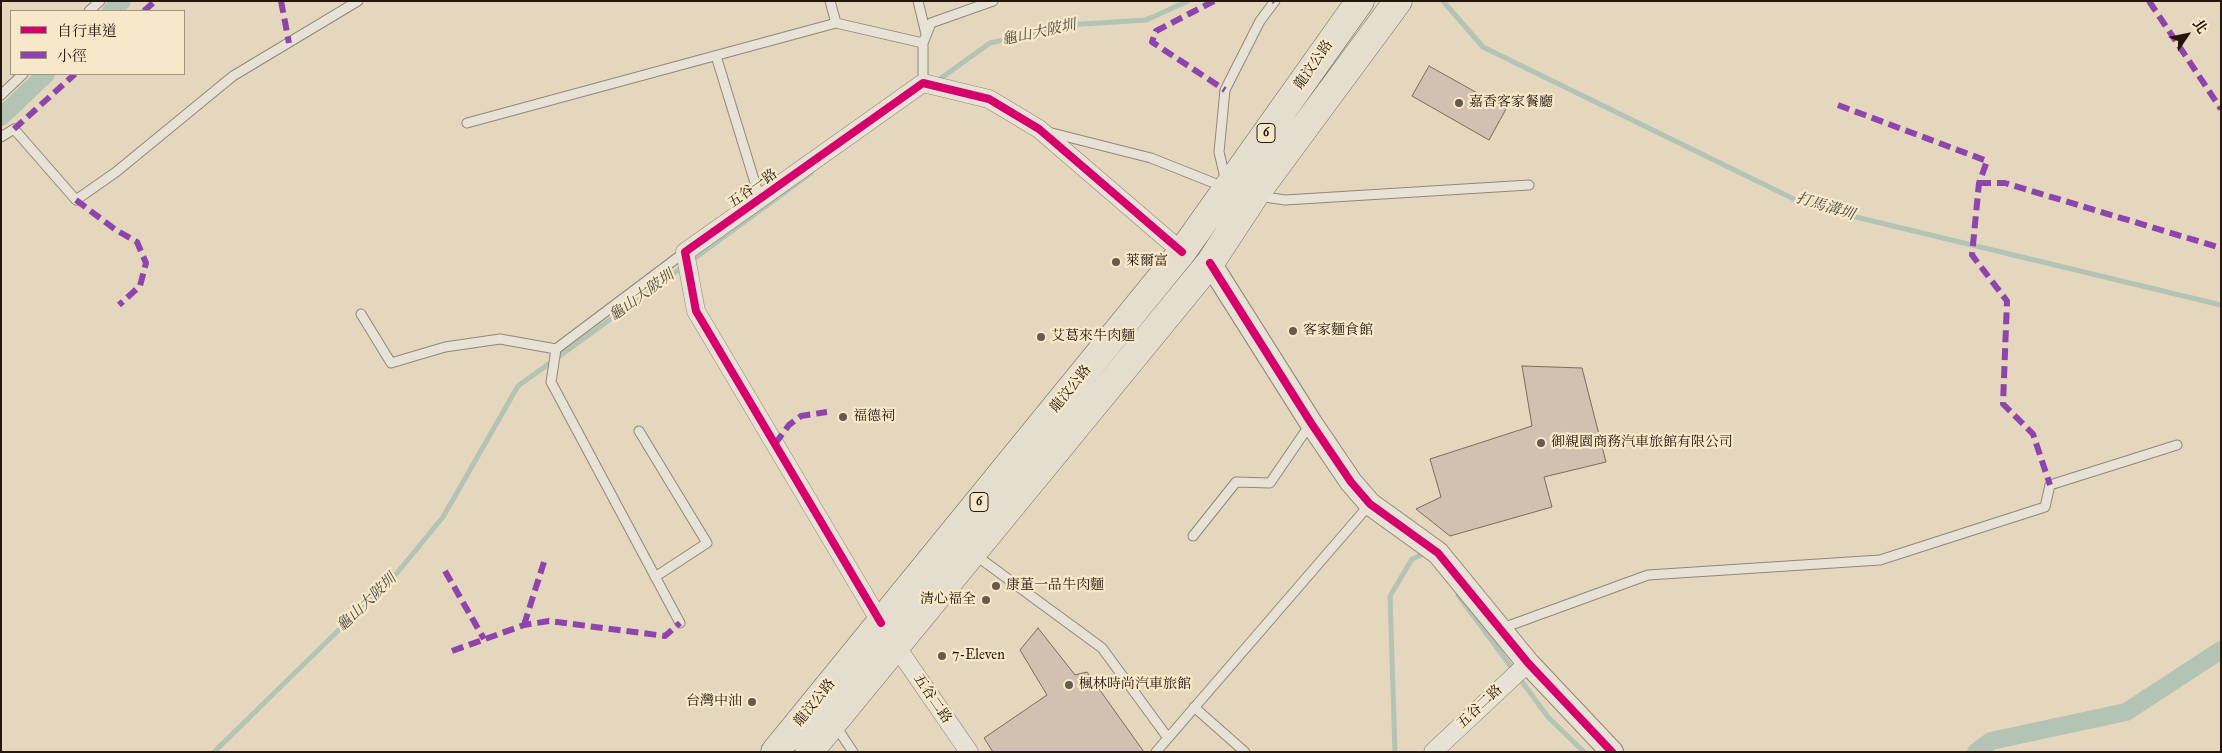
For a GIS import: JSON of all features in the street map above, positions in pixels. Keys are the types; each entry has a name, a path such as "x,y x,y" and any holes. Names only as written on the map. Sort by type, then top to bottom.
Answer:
{"main road":[{"name":"龍汶公路","path":"775,752 1182,252 1241,192 1374,34 1398,1"},
{"name":"龍汶公路","path":"809,752 971,552 1210,263 1241,192 1355,8"},
{"path":"1182,252 1210,263"}],"street":[{"path":"922,83 989,99 1039,129 1182,252"},
{"name":"五谷一路","path":"685,252 922,83"},
{"path":"685,252 696,311 881,623"},
{"path":"1210,263 1311,424 1351,482 1370,504 1438,554 1500,629 1524,666 1611,751"},
{"name":"五谷二路","path":"896,646 968,752"},
{"name":"五谷二路","path":"1433,752 1524,666"}],"lane":[{"path":"90,10 100,1"},
{"path":"1,137 14,129 76,200 116,172 233,76 358,1"},
{"path":"830,1 836,24"},
{"path":"918,1 925,39 922,83"},
{"path":"925,39 931,23 993,1"},
{"path":"1241,192 1219,152 1225,90 1260,21 1275,1"},
{"path":"467,124 836,24 925,39"},
{"path":"716,56 760,199"},
{"path":"1,95 22,75"},
{"path":"1039,129 1151,158 1241,192 1285,200 1529,185"},
{"path":"680,623 551,382 556,350 685,252"},
{"path":"361,314 391,363 445,346 500,339 556,350"},
{"path":"1193,536 1236,482 1270,483 1311,424"},
{"path":"639,431 707,543 655,577"},
{"path":"1500,629 1648,575 1880,560 2046,507 2050,485 2177,445"},
{"path":"1156,752 1370,504"},
{"path":"971,552 1102,648 1168,738"},
{"path":"1194,707 1245,752"},
{"path":"834,722 853,752"}],"building":[{"name":"嘉香客家餐廳","path":"1429,66 1506,109 1489,140 1412,96"},
{"name":"御親園商務汽車旅館有限公司","path":"1522,366 1582,368 1606,462 1544,477 1552,507 1450,536 1416,509 1441,497 1430,459 1532,426"},
{"name":"楓林時尚汽車旅館","path":"1038,628 1075,675 1087,672 1144,752 993,752 984,738 1047,695 1020,650"}],"waterway":[{"path":"112,10 122,1"},
{"name":"龜山大陂圳","path":"937,81 990,43 1067,25 1146,20 1188,1"},
{"name":"打馬溝圳","path":"1443,1 1483,47 1806,205 2221,305"},
{"path":"1,117 45,75"},
{"name":"龜山大陂圳","path":"691,261 811,173"},
{"name":"龜山大陂圳","path":"214,752 397,573 443,517 518,386 684,266"},
{"path":"1395,752 1390,596 1412,559 1426,553"},
{"path":"1458,595 1548,717 1584,752"},
{"path":"1976,752 1991,741 2126,712 2221,650"}],"marked path":[{"path":"145,10 155,1"},
{"path":"281,1 289,43"},
{"path":"1214,1 1156,31 1152,42 1225,90"},
{"path":"2149,1 2221,109"},
{"path":"14,129 74,75"},
{"path":"1838,105 1987,161 1979,183 1972,255 2007,301 2003,404 2033,434 2050,485"},
{"path":"1979,183 2005,183 2221,248"},
{"path":"76,200 116,230 137,242 146,263 140,286 119,305"},
{"path":"775,444 789,425 801,416 827,412"},
{"path":"524,625 544,562"},
{"path":"445,571 484,639"},
{"path":"452,651 524,625 549,621 665,636 680,623"}],"cycle path":[{"path":"881,623 696,311 685,252 923,83 989,99 1039,129 1182,252"},
{"path":"1210,263 1311,423 1351,482 1370,504 1438,553 1528,663 1612,752"}],"place":[{"name":"嘉香客家餐廳","path":"1459,103"},
{"name":"萊爾富","path":"1116,262"},
{"name":"客家麵食館","path":"1293,331"},
{"name":"艾葛來牛肉麵","path":"1041,337"},
{"name":"福德祠","path":"843,417"},
{"name":"御親園商務汽車旅館有限公司","path":"1541,443"},
{"name":"康董一品牛肉麵","path":"996,586"},
{"name":"清心福全","path":"986,600"},
{"name":"7-Eleven","path":"942,656"},
{"name":"楓林時尚汽車旅館","path":"1069,685"},
{"name":"台灣中油","path":"752,702"}]}
